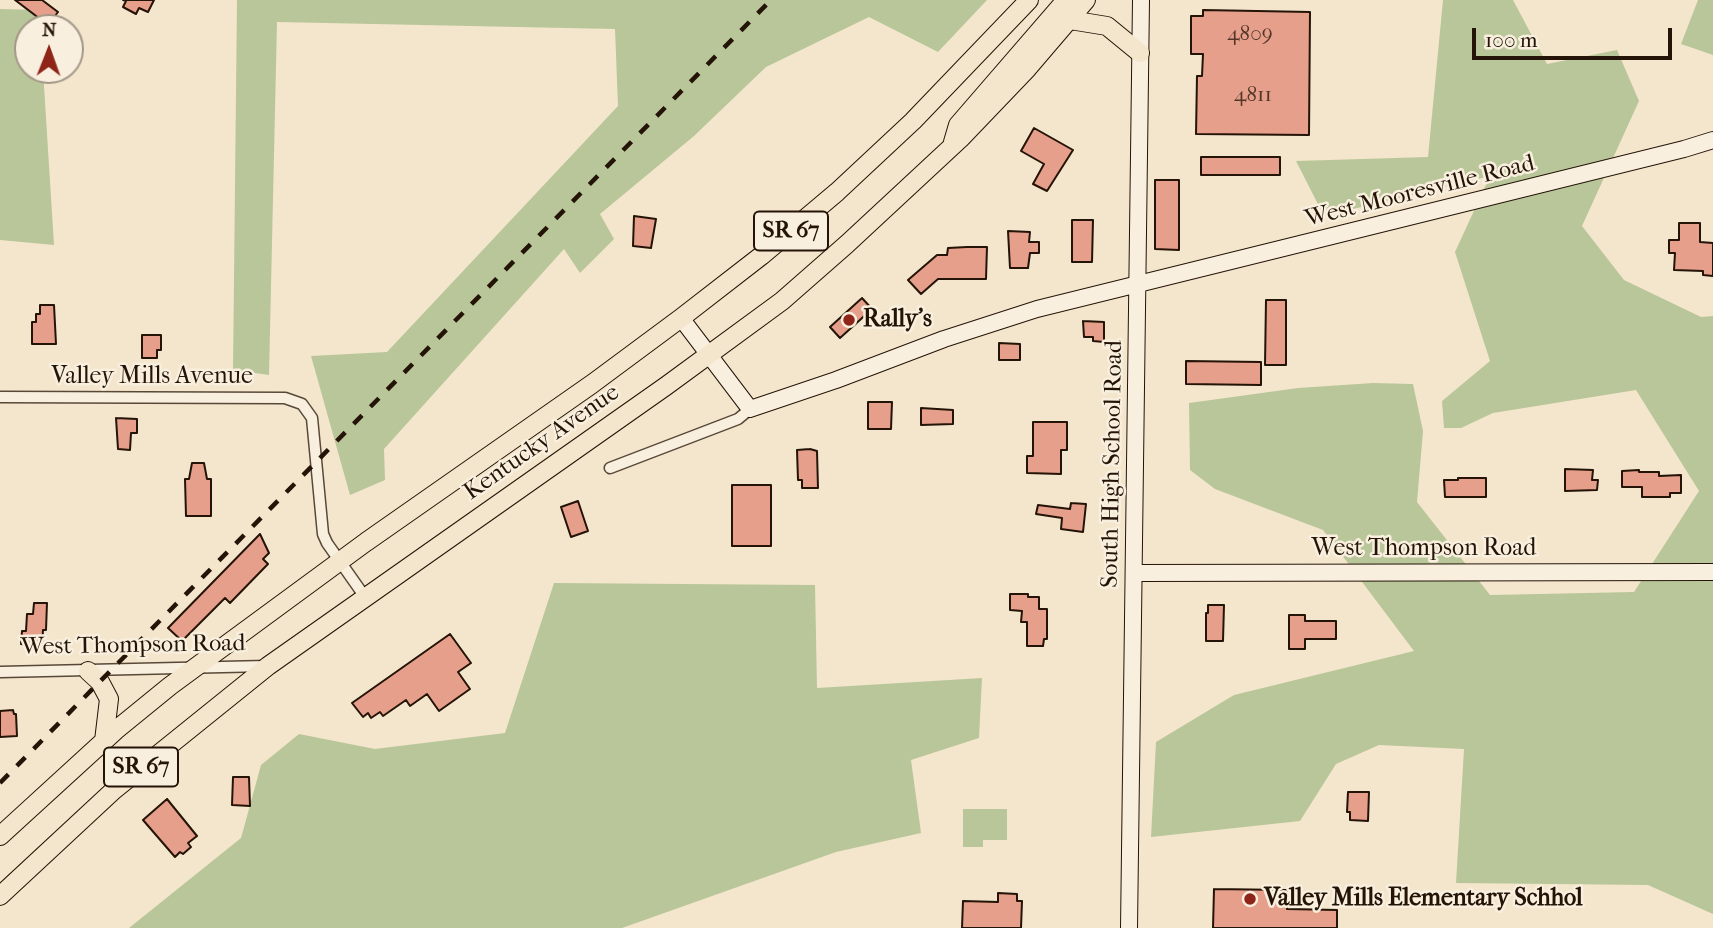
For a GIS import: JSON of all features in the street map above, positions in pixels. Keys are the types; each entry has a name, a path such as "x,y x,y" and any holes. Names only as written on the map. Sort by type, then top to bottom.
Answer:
{"main road":[{"name":"Kentucky Avenue","path":"0,836 104,741 192,668 681,318 837,192 942,93 1029,0"},
{"path":"950,149 958,125 1066,0"},
{"name":"Kentucky Avenue","path":"0,896 114,790 268,666 782,301 950,149 1027,69 1086,0"},
{"name":"South High School Road","path":"1129,928 1141,0"},
{"path":"1070,20 1107,26 1140,53"},
{"name":"West Mooresville Road","path":"1137,284 1658,156 1713,140"},
{"path":"681,318 750,409 1006,319 1137,284"},
{"name":"West Thompson Road","path":"1135,573 1713,572"},
{"path":"88,671 100,681 110,699 104,741"}],"street":[{"name":"Valley Mills Avenue","path":"0,397 285,398 302,404 312,418 322,530 340,562"},
{"path":"610,468 738,419 750,409"},
{"path":"340,562 365,597"},
{"name":"West Thompson Road","path":"0,672 268,666"}],"green space":[{"path":"237,0 987,0 938,52 869,17 766,67 694,136 600,214 614,239 580,273 564,249 384,449 385,480 350,495 311,356 387,352 618,106 615,29 277,22 269,375 233,370"},
{"path":"1443,0 1513,0 1547,64 1617,50 1639,101 1582,226 1624,280 1701,317 1713,316 1713,914 1648,885 1456,883 1464,749 1379,745 1336,764 1300,821 1151,837 1156,742 1234,695 1414,651 1323,530 1215,489 1190,470 1189,403 1298,388 1373,383 1413,384 1423,431 1417,502 1490,595 1634,592 1699,491 1636,390 1493,413 1461,428 1444,428 1442,401 1490,361 1455,252 1490,176 1324,216 1296,161 1428,157"},
{"path":"1698,0 1713,0 1713,55 1681,44"},
{"path":"0,9 39,10 39,14 14,14 14,84 44,84 54,245 0,240"},
{"path":"554,583 815,585 817,688 982,678 979,738 911,760 921,833 836,852 622,928 129,928 241,838 261,765 299,734 375,749 505,733"},
{"path":"963,809 1007,809 1007,840 983,840 983,847 963,847"}],"building":[{"path":"15,0 42,0 58,12 56,14 33,14"},
{"path":"123,0 154,0 148,12 139,8 136,14 123,7 126,1"},
{"path":"1203,10 1310,12 1309,135 1196,134 1197,76 1202,76 1203,54 1191,54 1191,16 1203,16"},
{"path":"1034,128 1073,150 1047,191 1033,184 1044,164 1021,151"},
{"path":"1201,157 1280,157 1280,175 1201,175"},
{"path":"1155,180 1179,180 1179,250 1155,249"},
{"path":"634,216 656,219 651,248 633,246"},
{"path":"1072,220 1093,220 1092,262 1072,262"},
{"path":"1679,223 1700,223 1700,242 1713,243 1713,276 1703,275 1703,271 1674,270 1675,253 1669,253 1669,240 1679,240"},
{"path":"1008,231 1030,232 1029,242 1039,242 1039,253 1030,253 1028,268 1010,268"},
{"path":"987,247 986,279 938,279 921,294 908,280 937,255 947,255 948,248"},
{"name":"Rally's","path":"862,298 872,309 840,338 830,327"},
{"path":"1266,300 1286,300 1286,365 1265,365"},
{"path":"40,305 54,305 56,344 32,344 32,322 36,322 36,314 40,314"},
{"path":"1083,321 1104,322 1104,342 1093,341 1093,337 1084,337"},
{"path":"142,335 161,335 161,350 157,350 157,358 142,358"},
{"path":"999,343 1020,344 1020,360 999,360"},
{"path":"1186,361 1261,362 1261,385 1186,384"},
{"path":"868,402 892,402 891,429 868,429"},
{"path":"921,408 953,410 953,424 921,425"},
{"path":"116,418 137,419 137,433 131,433 130,450 118,449"},
{"path":"1033,422 1067,422 1067,450 1061,450 1061,474 1027,473 1027,456 1033,456"},
{"path":"797,450 817,451 818,488 802,488 802,480 798,480"},
{"path":"192,463 204,463 207,479 211,479 211,516 186,516 185,479 189,479"},
{"path":"1565,469 1593,470 1592,480 1598,480 1597,490 1565,491"},
{"path":"1622,471 1659,472 1659,476 1681,475 1681,493 1670,493 1670,497 1642,497 1642,487 1622,487"},
{"path":"1486,478 1486,497 1445,497 1444,480"},
{"path":"732,485 771,485 771,546 732,546"},
{"path":"578,501 588,531 571,537 561,507"},
{"path":"1071,503 1086,504 1083,532 1061,529 1062,518 1036,514 1038,505 1070,509"},
{"path":"260,534 269,553 263,559 268,564 230,603 225,598 182,641 168,628"},
{"path":"1010,594 1039,597 1039,609 1047,609 1047,639 1044,639 1043,646 1027,646 1027,622 1021,622 1022,611 1010,610"},
{"path":"34,603 47,603 42,647 21,644 22,631 26,631 27,614 33,614"},
{"path":"1208,605 1224,605 1223,641 1206,641"},
{"path":"1289,615 1305,615 1305,621 1336,621 1336,639 1305,639 1305,649 1289,649"},
{"path":"450,634 471,663 458,672 470,689 439,711 427,694 410,706 406,700 383,716 380,712 371,718 368,713 363,717 352,703"},
{"path":"13,710 16,714 17,736 0,737 0,711"},
{"path":"233,777 249,777 250,806 232,805"},
{"path":"1348,792 1369,792 1368,821 1350,820 1350,812 1347,812"},
{"path":"167,799 197,836 188,843 191,847 175,857 143,820"},
{"name":"Valley Mills Elementary Schhol","path":"1214,889 1287,890 1287,909 1337,910 1337,928 1213,928"},
{"path":"998,893 1017,894 1017,901 1022,901 1021,928 962,928 963,901 998,902"}],"railway":[{"path":"0,783 771,0"}],"place":[{"name":"Rally's","path":"849,320"},
{"name":"Valley Mills Elementary Schhol","path":"1250,899"}]}
